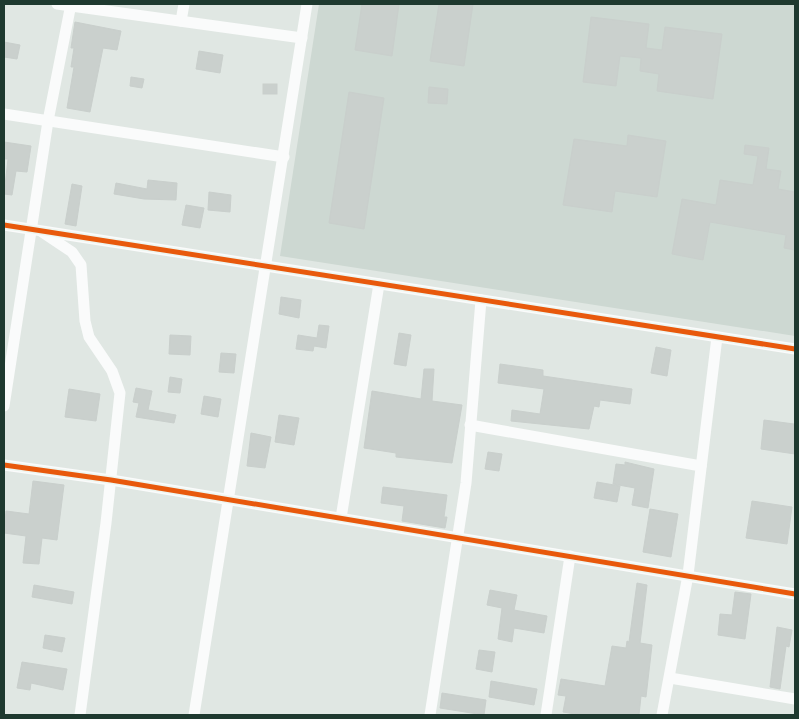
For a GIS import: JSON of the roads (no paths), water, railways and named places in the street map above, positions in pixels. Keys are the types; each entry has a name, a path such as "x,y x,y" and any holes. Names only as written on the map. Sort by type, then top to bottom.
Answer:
{"street":[{"path":"57,4 302,38"},
{"path":"181,21 184,4"},
{"path":"194,715 307,4"},
{"path":"4,406 36,230 48,121 71,5"},
{"path":"4,114 284,157"},
{"path":"4,225 795,350"},
{"path":"36,230 72,252 81,264 85,321 89,336 112,370 120,393 111,480 80,715"},
{"path":"341,518 379,284"},
{"path":"430,715 459,538 481,300"},
{"path":"662,715 688,575 717,337"},
{"path":"470,425 702,466"},
{"path":"4,465 111,480 795,594"},
{"path":"546,715 570,556"},
{"path":"670,678 795,699"}]}
